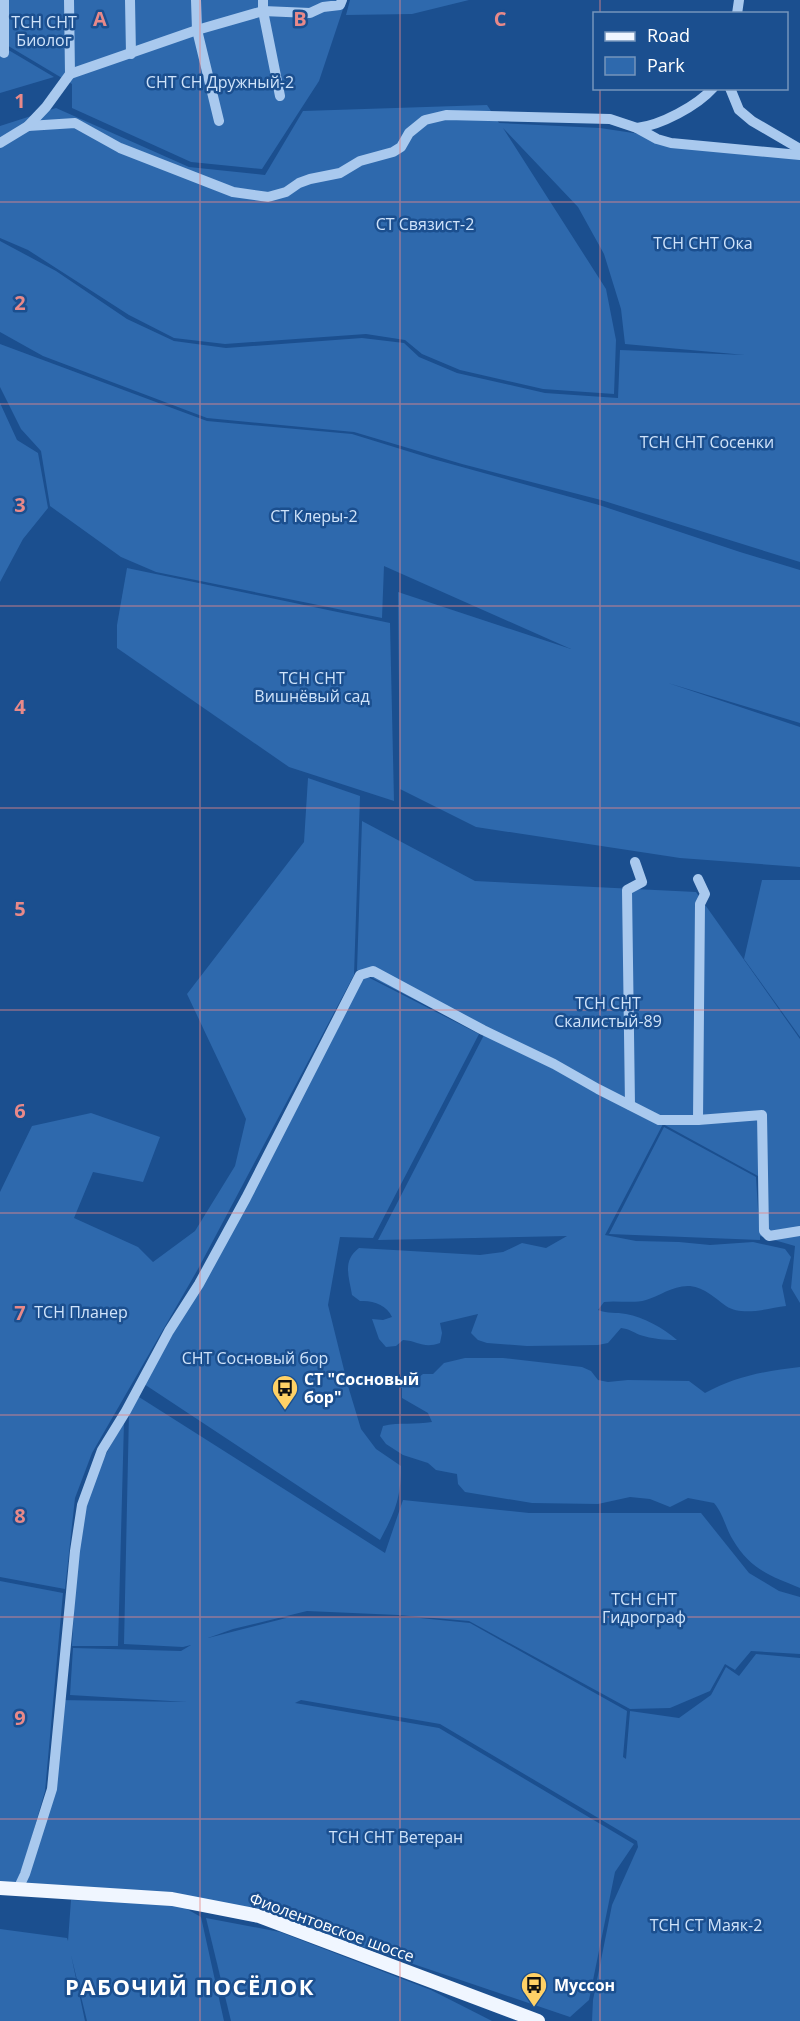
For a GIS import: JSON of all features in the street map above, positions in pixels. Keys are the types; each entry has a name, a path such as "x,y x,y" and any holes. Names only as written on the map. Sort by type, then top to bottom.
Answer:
{"main road":[{"name":"Фиолентовское шоссе","path":"0,1888 172,1899 259,1916 538,2021"}],"street":[{"path":"3,0 4,53"},
{"path":"69,0 70,74"},
{"path":"130,0 130,54"},
{"path":"196,0 197,30 219,122"},
{"path":"0,143 28,126 46,107 70,74 263,5 310,13 323,7 340,5 342,0"},
{"path":"263,5 280,96"},
{"path":"637,128 648,127 664,120 710,90"},
{"path":"731,90 739,110 752,121 800,149"},
{"path":"28,126 75,123 120,148 233,192 268,197 286,192 310,179 340,173 360,161 393,152 401,147 409,133 425,120 446,115 610,119 671,143 800,155"},
{"path":"630,1105 627,890 642,882 635,862"},
{"path":"698,879 705,894 700,904 698,1120"},
{"path":"18,1889 52,1789 74,1562 82,1504 102,1450 246,1198 360,975 373,971 483,1030 659,1119 698,1120 762,1115 764,1231 770,1236 800,1231"}],"green space":[{"name":"СНТ СН Дружный-2","path":"0,0 346,0 319,81 262,169 191,162 72,108 72,84 0,41"},
{"path":"350,0 469,0 412,14 346,15"},
{"path":"0,45 54,77 0,93"},
{"path":"487,105 499,123 600,128 800,158 800,562 601,500 462,464 354,432 207,418 43,356 0,332 0,241 56,271 127,319 174,341 226,348 362,338 404,343 419,357 457,373 545,393 618,398 620,350 745,355 625,344 621,309 604,254 578,207 503,128 606,289 616,340 614,394 543,389 460,370 422,354 405,340 366,334 225,344 174,338 129,315 28,250 0,238 0,126 56,108 189,167 265,175 303,111"},
{"name":"СТ Клеры-2","path":"0,344 207,421 352,434 599,505 800,570 800,723 668,683 800,727 800,867 680,858 476,827 400,789 398,592 571,649 384,566 382,618 156,572 121,557 50,506 41,451 21,429 0,387"},
{"path":"0,403 17,440 38,453 48,508 23,539 0,582"},
{"name":"ТСН СНТ Вишнёвый сад","path":"127,568 390,623 394,801 289,767 117,648 117,625"},
{"name":"ТСН Планер","path":"308,778 360,796 354,975 198,1269 92,1453 75,1498 65,1589 0,1577 0,1192 32,1126 91,1113 160,1137 143,1182 93,1172 74,1218 138,1247 153,1262 195,1231 235,1166 246,1119 187,994 304,842"},
{"name":"ТСН СНТ Скалистый-89","path":"362,821 475,881 696,892 800,1039 800,1303 791,1288 795,1246 760,1236 760,1240 609,1234 664,1127 756,1177 759,1226 758,1176 663,1124 605,1235 636,1241 710,1245 753,1242 785,1249 791,1257 782,1286 786,1306 740,1311 726,1306 700,1289 684,1286 641,1301 604,1302 598,1310 646,1320 677,1340 649,1337 621,1328 608,1343 598,1345 527,1346 487,1343 478,1340 471,1333 478,1314 440,1323 442,1333 440,1343 425,1345 403,1340 396,1346 386,1347 379,1339 372,1319 383,1320 392,1317 390,1313 379,1304 360,1301 352,1295 348,1269 350,1258 359,1248 480,1255 503,1252 522,1243 546,1248 567,1236 378,1240 484,1035 357,970"},
{"path":"762,880 800,880 800,1037 744,959"},
{"name":"СНТ Сосновый бор","path":"364,975 479,1034 373,1238 340,1237 328,1305 348,1386 361,1429 376,1449 401,1466 400,1488 396,1505 380,1540 144,1384"},
{"path":"465,1358 503,1358 582,1367 591,1371 598,1380 608,1382 689,1381 705,1393 728,1382 751,1375 800,1367 800,1588 770,1575 746,1558 733,1540 714,1503 688,1498 670,1507 650,1499 630,1497 598,1504 532,1503 465,1492 458,1484 457,1474 436,1470 428,1463 403,1455 386,1444 380,1436 383,1426 432,1422 428,1413 402,1398 402,1388 360,1384 365,1376 405,1383 423,1374 433,1374 444,1363"},
{"path":"139,1397 385,1553 403,1500 529,1513 701,1513 749,1573 779,1591 800,1597 800,1654 751,1651 735,1670 725,1664 710,1691 670,1708 630,1709 469,1621 307,1611 233,1629 208,1638 290,1617 420,1618 470,1623 627,1711 623,1757 626,1759 630,1711 679,1718 711,1695 726,1667 739,1676 756,1654 800,1658 800,2021 592,2021 593,2000 612,1905 638,1847 637,1841 440,1724 301,1700 295,1703 439,1728 634,1844 615,1872 589,2000 570,2017 363,1947 178,1904 201,1917 224,2021 87,2021 71,1955 85,2021 0,2021 0,1929 67,1938 68,1941 71,1900 162,1903 18,1894 49,1788 57,1700 187,1702 70,1695 73,1648 181,1651 191,1645 183,1647 124,1644 129,1412"},
{"path":"124,1422 118,1646 72,1646 82,1522 97,1472"},
{"path":"0,1581 63,1593 45,1791 15,1895 0,1895"},
{"path":"206,1918 280,1932 431,1990 492,2021 231,2021"}],"place":[{"name":"СТ \"Сосновый бор\"","path":"285,1411"},
{"name":"Муссон","path":"534,2008"}],"district":[{"name":"РАБОЧИЙ ПОСЁЛОК","path":"190,1987"}],"park label":[{"name":"ТСН СНТ Биолог","path":"44,31"},
{"name":"СТ Связист-2","path":"425,224"},
{"name":"ТСН СНТ Ока","path":"703,243"},
{"name":"ТСН СНТ Сосенки","path":"707,442"},
{"name":"ТСН СНТ Гидрограф","path":"644,1608"},
{"name":"ТСН СНТ Ветеран","path":"396,1837"},
{"name":"ТСН СТ Маяк-2","path":"706,1925"}]}
